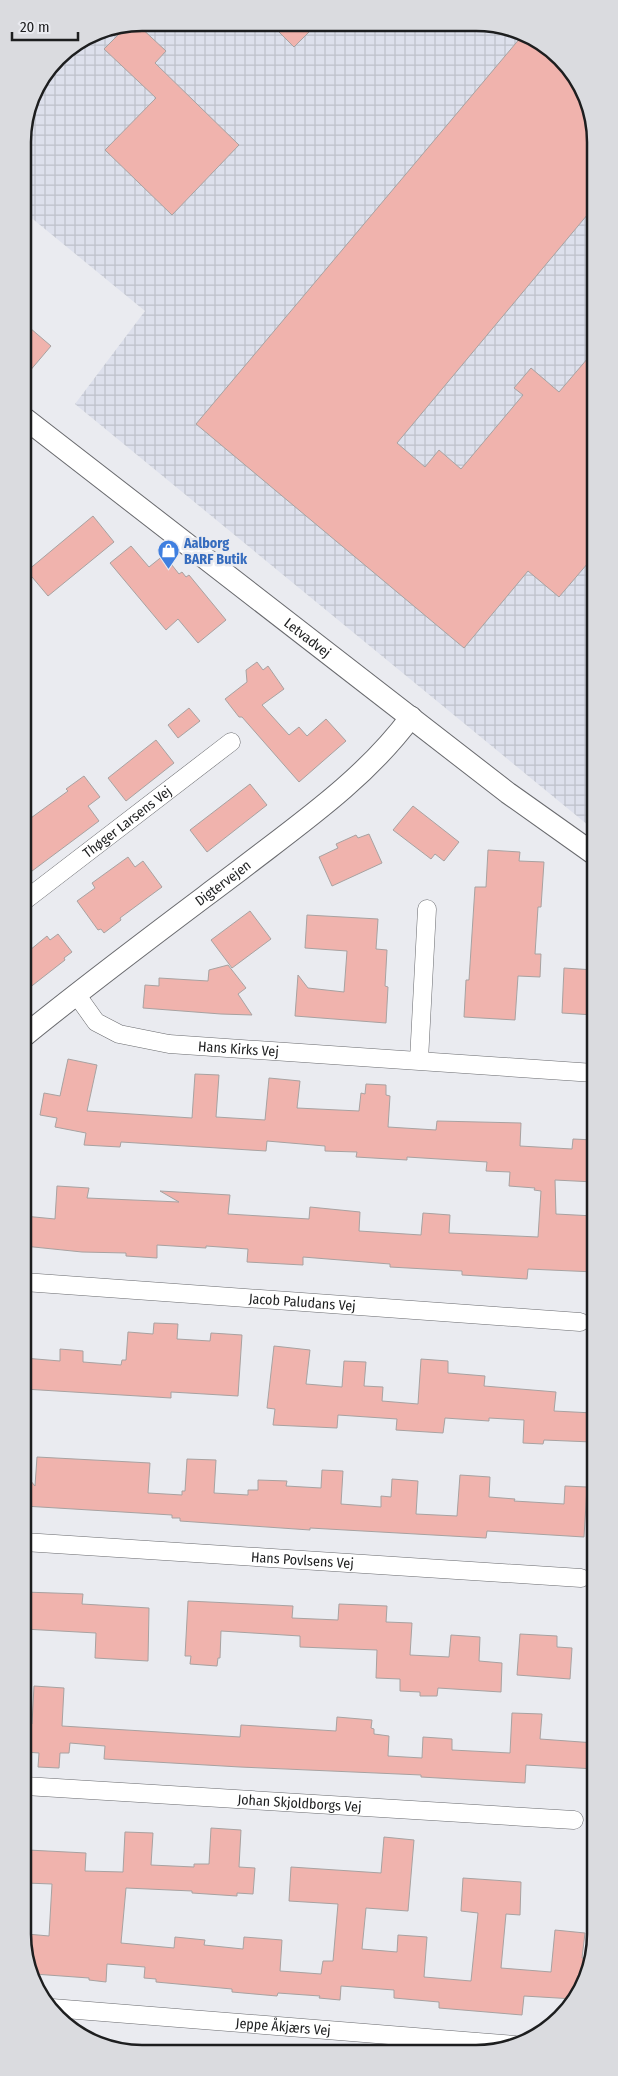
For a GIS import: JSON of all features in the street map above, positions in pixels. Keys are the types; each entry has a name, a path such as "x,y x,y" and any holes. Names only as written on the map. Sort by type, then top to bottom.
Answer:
{"street":[{"name":"Letvadvej","path":"31,423 508,793 587,849"},
{"name":"Digtervejen","path":"31,1030 76,994 325,806 380,755 411,717"},
{"name":"Thøger Larsens Vej","path":"31,896 231,742"},
{"path":"419,1060 427,909"},
{"name":"Hans Kirks Vej","path":"76,994 96,1022 119,1034 169,1044 587,1072"},
{"name":"Jacob Paludans Vej","path":"31,1283 580,1322"},
{"name":"Hans Povlsens Vej","path":"31,1542 581,1578"},
{"name":"Johan Skjoldborgs Vej","path":"31,1786 574,1820"},
{"name":"Jeppe Åkjærs Vej","path":"61,2009 494,2043"}],"shaded area":[{"path":"142,31 476,31 497,33 525,43 543,54 564,75 581,107 585,121 587,142 587,824 75,404 145,311 31,218 31,135 35,114 46,87 59,69 87,46 121,33"}],"building":[{"path":"145,31 166,51 155,63 239,145 172,215 105,150 156,98 104,49 120,33"},
{"path":"278,31 310,31 294,47"},
{"path":"518,40 543,54 554,64 572,87 585,121 587,142 587,215 397,443 425,467 439,450 461,469 523,395 514,388 531,368 559,392 587,359 587,564 559,597 528,571 464,648 196,424"},
{"path":"31,329 51,346 31,370"},
{"path":"93,516 114,542 48,596 31,576 31,568"},
{"path":"131,546 149,567 164,555 179,574 182,572 186,577 189,575 226,620 198,643 178,619 166,630 110,563"},
{"path":"257,662 263,670 268,666 284,689 262,705 289,735 299,727 307,736 326,719 346,741 299,782 242,717 239,717 225,699 247,682 246,670"},
{"path":"189,708 200,721 178,738 168,725"},
{"path":"156,740 174,763 126,801 108,778"},
{"path":"84,776 100,797 88,806 99,821 31,872 31,818 68,791 66,789"},
{"path":"250,784 267,805 207,852 190,830"},
{"path":"413,806 459,842 444,861 435,854 431,859 393,830"},
{"path":"369,834 382,863 332,886 319,857 338,848 336,844 356,835 358,838"},
{"path":"488,850 520,852 519,861 544,862 541,907 538,907 535,954 541,954 540,977 518,976 515,1020 464,1017 466,980 469,980 475,887 486,887"},
{"path":"128,857 135,867 143,861 162,887 120,918 121,920 104,933 101,929 98,930 77,901 95,888 92,883"},
{"path":"250,911 271,939 232,968 211,940"},
{"path":"307,915 378,919 376,949 387,950 385,986 388,987 386,1023 295,1016 298,975 308,988 344,992 347,951 305,948"},
{"path":"58,934 72,952 64,958 65,960 31,987 31,949 47,936 50,940"},
{"path":"228,965 246,988 238,994 252,1015 143,1008 145,985 159,986 159,978 208,981 209,970"},
{"path":"564,968 587,970 587,1015 562,1013"},
{"path":"68,1059 97,1065 87,1111 192,1118 195,1074 219,1075 216,1117 265,1120 269,1078 300,1081 297,1108 359,1111 361,1093 365,1094 366,1084 386,1085 386,1095 390,1096 388,1127 436,1130 437,1121 521,1123 520,1146 572,1149 573,1139 587,1140 587,1182 555,1180 556,1214 587,1216 587,1272 528,1269 527,1279 462,1275 462,1271 390,1267 390,1264 303,1257 303,1265 247,1262 248,1249 206,1246 206,1248 157,1245 157,1258 126,1256 126,1253 82,1252 31,1247 31,1217 55,1219 57,1186 89,1188 87,1198 179,1202 160,1191 230,1195 228,1214 309,1219 310,1207 360,1212 359,1231 421,1235 423,1213 450,1215 449,1233 538,1237 541,1191 534,1190 535,1188 509,1186 510,1172 486,1171 487,1162 407,1157 407,1160 356,1157 357,1152 325,1151 325,1146 267,1141 266,1151 121,1142 120,1147 84,1145 86,1133 55,1127 57,1118 40,1115 44,1093 60,1096"},
{"path":"154,1323 178,1324 177,1339 210,1341 211,1333 242,1335 238,1396 171,1392 171,1398 31,1389 31,1359 60,1361 60,1349 83,1351 83,1362 121,1365 122,1360 126,1360 128,1332 153,1334"},
{"path":"274,1346 310,1350 306,1384 342,1387 344,1361 366,1362 364,1386 383,1387 382,1401 418,1404 421,1359 448,1361 448,1373 485,1376 484,1386 556,1392 554,1411 587,1413 587,1442 544,1440 543,1444 523,1443 524,1420 489,1418 489,1421 445,1418 443,1433 396,1430 397,1419 338,1415 337,1428 273,1425 275,1409 267,1408"},
{"path":"37,1457 150,1463 148,1493 182,1495 182,1491 185,1491 187,1459 216,1460 214,1493 248,1495 248,1490 258,1490 258,1480 287,1481 286,1486 321,1488 322,1470 343,1471 341,1504 381,1507 381,1496 391,1497 392,1479 418,1481 416,1514 457,1516 460,1475 490,1477 489,1497 515,1499 514,1501 564,1504 565,1486 587,1487 584,1537 487,1531 486,1538 310,1528 310,1530 180,1521 180,1518 172,1518 172,1515 31,1506 31,1481 35,1486"},
{"path":"31,1592 83,1594 82,1604 149,1608 148,1661 95,1658 96,1633 31,1629"},
{"path":"188,1601 293,1606 292,1618 338,1620 339,1604 387,1606 386,1622 412,1623 410,1655 449,1657 451,1635 480,1637 479,1661 502,1663 501,1692 438,1688 437,1696 420,1696 420,1692 400,1691 400,1679 376,1678 377,1650 300,1647 300,1636 221,1631 220,1658 218,1658 217,1666 190,1664 191,1656 185,1656"},
{"path":"520,1634 557,1636 557,1647 572,1648 570,1679 517,1675"},
{"path":"34,1686 64,1688 62,1726 240,1737 241,1725 336,1731 337,1717 372,1720 371,1728 374,1729 374,1734 389,1736 388,1756 422,1758 423,1737 452,1739 452,1750 510,1753 512,1713 542,1714 540,1739 587,1742 587,1769 526,1765 525,1783 421,1777 421,1775 104,1759 105,1746 70,1743 69,1753 60,1753 59,1768 38,1767 39,1753 31,1752"},
{"path":"211,1828 241,1830 239,1867 255,1868 253,1894 237,1893 237,1896 192,1893 192,1891 126,1888 121,1943 174,1948 175,1937 205,1940 204,1945 243,1949 244,1937 282,1940 280,1971 321,1974 323,1961 333,1961 338,1904 289,1901 291,1867 381,1873 384,1837 414,1840 408,1911 366,1908 362,1949 397,1952 398,1935 427,1937 424,1977 471,1981 478,1913 461,1911 463,1878 521,1882 520,1915 506,1914 501,1968 551,1972 555,1930 585,1933 582,1958 584,1958 578,1976 566,1998 524,1996 522,2015 439,2008 439,2002 394,1998 394,1990 341,1986 340,2000 319,1998 320,1996 278,1993 277,1996 232,1992 232,1989 156,1982 156,1979 144,1978 145,1967 107,1964 106,1982 89,1980 89,1978 39,1974 33,1955 31,1934 49,1936 52,1884 31,1883 31,1850 86,1853 85,1871 123,1872 125,1832 153,1833 151,1865 194,1867 194,1864 209,1864"}],"place":[{"name":"Aalborg BARF Butik","path":"168,570"}]}
